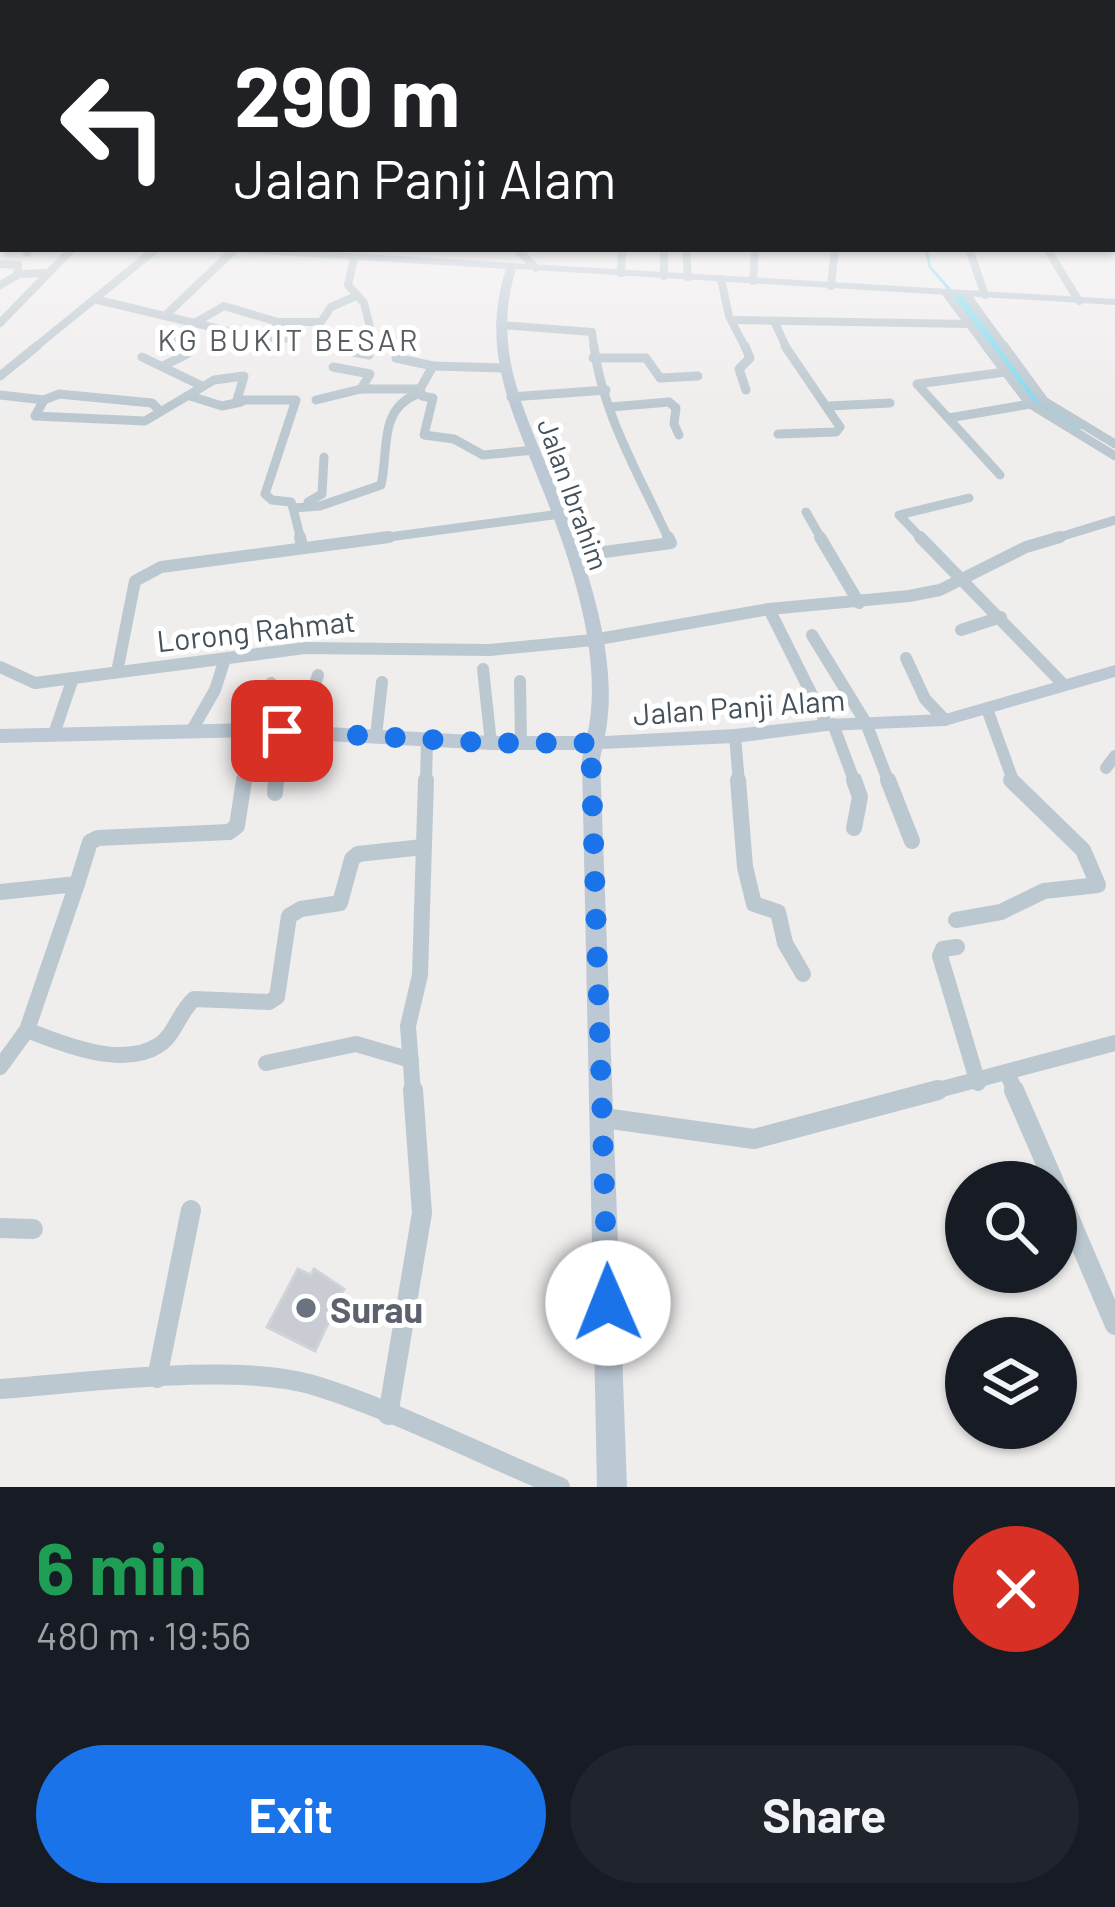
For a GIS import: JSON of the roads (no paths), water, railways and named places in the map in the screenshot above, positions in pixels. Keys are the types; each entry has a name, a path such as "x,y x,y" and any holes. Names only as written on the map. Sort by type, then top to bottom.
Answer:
{"main road":[{"name":"Jalan Ibrahim","path":"511,267 500,293 504,368 511,397 575,556 593,640 600,719 591,759 612,1487"},
{"path":"529,267 1111,302"},
{"name":"Jalan Panji Alam","path":"0,736 192,730 596,743 735,736 830,724 944,720 1115,671"}],"street":[{"path":"16,275 18,267"},
{"path":"0,323 51,267"},
{"path":"0,376 136,267"},
{"path":"168,313 214,267"},
{"path":"352,267 348,285 364,303 370,324 353,352 369,355"},
{"path":"621,267 621,273"},
{"path":"664,267 664,276"},
{"path":"687,267 688,277"},
{"path":"753,281 754,267"},
{"path":"830,286 833,267"},
{"path":"975,267 985,295"},
{"path":"1058,267 1079,301"},
{"path":"0,285 16,275 45,273"},
{"path":"721,279 729,316 735,320 970,324"},
{"path":"946,292 1030,404 1115,456"},
{"path":"966,294 1044,401 1115,444"},
{"path":"163,366 187,354 170,338 224,306 278,322 321,322 331,308 356,296"},
{"path":"98,300 270,338 295,339"},
{"path":"735,320 750,358 739,369 746,390"},
{"path":"774,321 781,340 829,406 840,431 778,434"},
{"path":"270,338 278,322"},
{"path":"500,325 592,332 593,358 671,545 575,556"},
{"path":"364,337 398,341 396,358 433,366 504,368"},
{"path":"142,356 200,385"},
{"path":"593,358 646,358 658,377 698,376"},
{"path":"297,508 381,485 391,411 399,399 419,392 433,366"},
{"path":"333,367 370,374 361,389"},
{"path":"1000,475 917,384 1005,372"},
{"path":"44,400 35,416 145,421 158,409 222,375 244,376 237,397 241,402"},
{"path":"316,400 361,389 419,392 434,400 424,435 454,439 480,454 535,450"},
{"path":"511,397 606,390"},
{"path":"0,395 44,400 59,394 152,403 158,409"},
{"path":"190,396 222,406 296,400 265,494 297,508 302,547"},
{"path":"829,406 890,403"},
{"path":"611,406 674,404 679,435"},
{"path":"949,418 1030,404"},
{"path":"1094,432 1115,430"},
{"path":"297,508 322,494 324,457"},
{"path":"969,498 899,513 1062,683"},
{"path":"806,512 859,603"},
{"path":"117,673 136,581 161,567 560,514"},
{"name":"Lorong Rahmat","path":"0,667 25,682 333,646 490,650 593,640 769,609 925,593 1027,547 1114,522"},
{"path":"769,609 830,724 860,797 854,828"},
{"path":"961,630 1001,617"},
{"path":"812,634 866,723 912,841"},
{"path":"192,730 214,691 225,658"},
{"path":"906,658 925,699 944,720"},
{"path":"483,669 491,743"},
{"path":"0,1067 27,1030 90,842 215,834 237,826 274,731 318,675"},
{"path":"54,734 73,678"},
{"path":"520,681 520,743"},
{"path":"376,736 382,682"},
{"path":"271,683 274,793"},
{"path":"956,920 1001,913 1044,891 1098,885 1083,850 1011,781 987,709"},
{"path":"735,736 745,867 754,904 778,912 785,943 802,974"},
{"path":"388,1415 422,1213 408,1026 420,975 427,740"},
{"path":"27,1030 67,1047 146,1051 166,1039 188,1001 268,1002 277,997 289,916 301,909 340,903 352,859 358,854 423,847"},
{"path":"0,892 76,884"},
{"path":"957,947 943,949 940,956 979,1083"},
{"path":"266,1064 356,1044 411,1060"},
{"path":"604,1118 754,1139 1114,1045"},
{"path":"1008,1075 1045,1161"},
{"path":"157,1378 191,1210"},
{"path":"0,1228 33,1229"},
{"path":"1077,1236 1115,1325"},
{"path":"0,1389 157,1378 265,1377 311,1384 560,1487"}],"waterway":[{"path":"930,267 950,290"},
{"path":"957,296 1035,398 1077,426"}],"place":[{"name":"Surau","path":"306,1308"}],"district":[{"name":"KG BUKIT BESAR","path":"289,339"}]}
